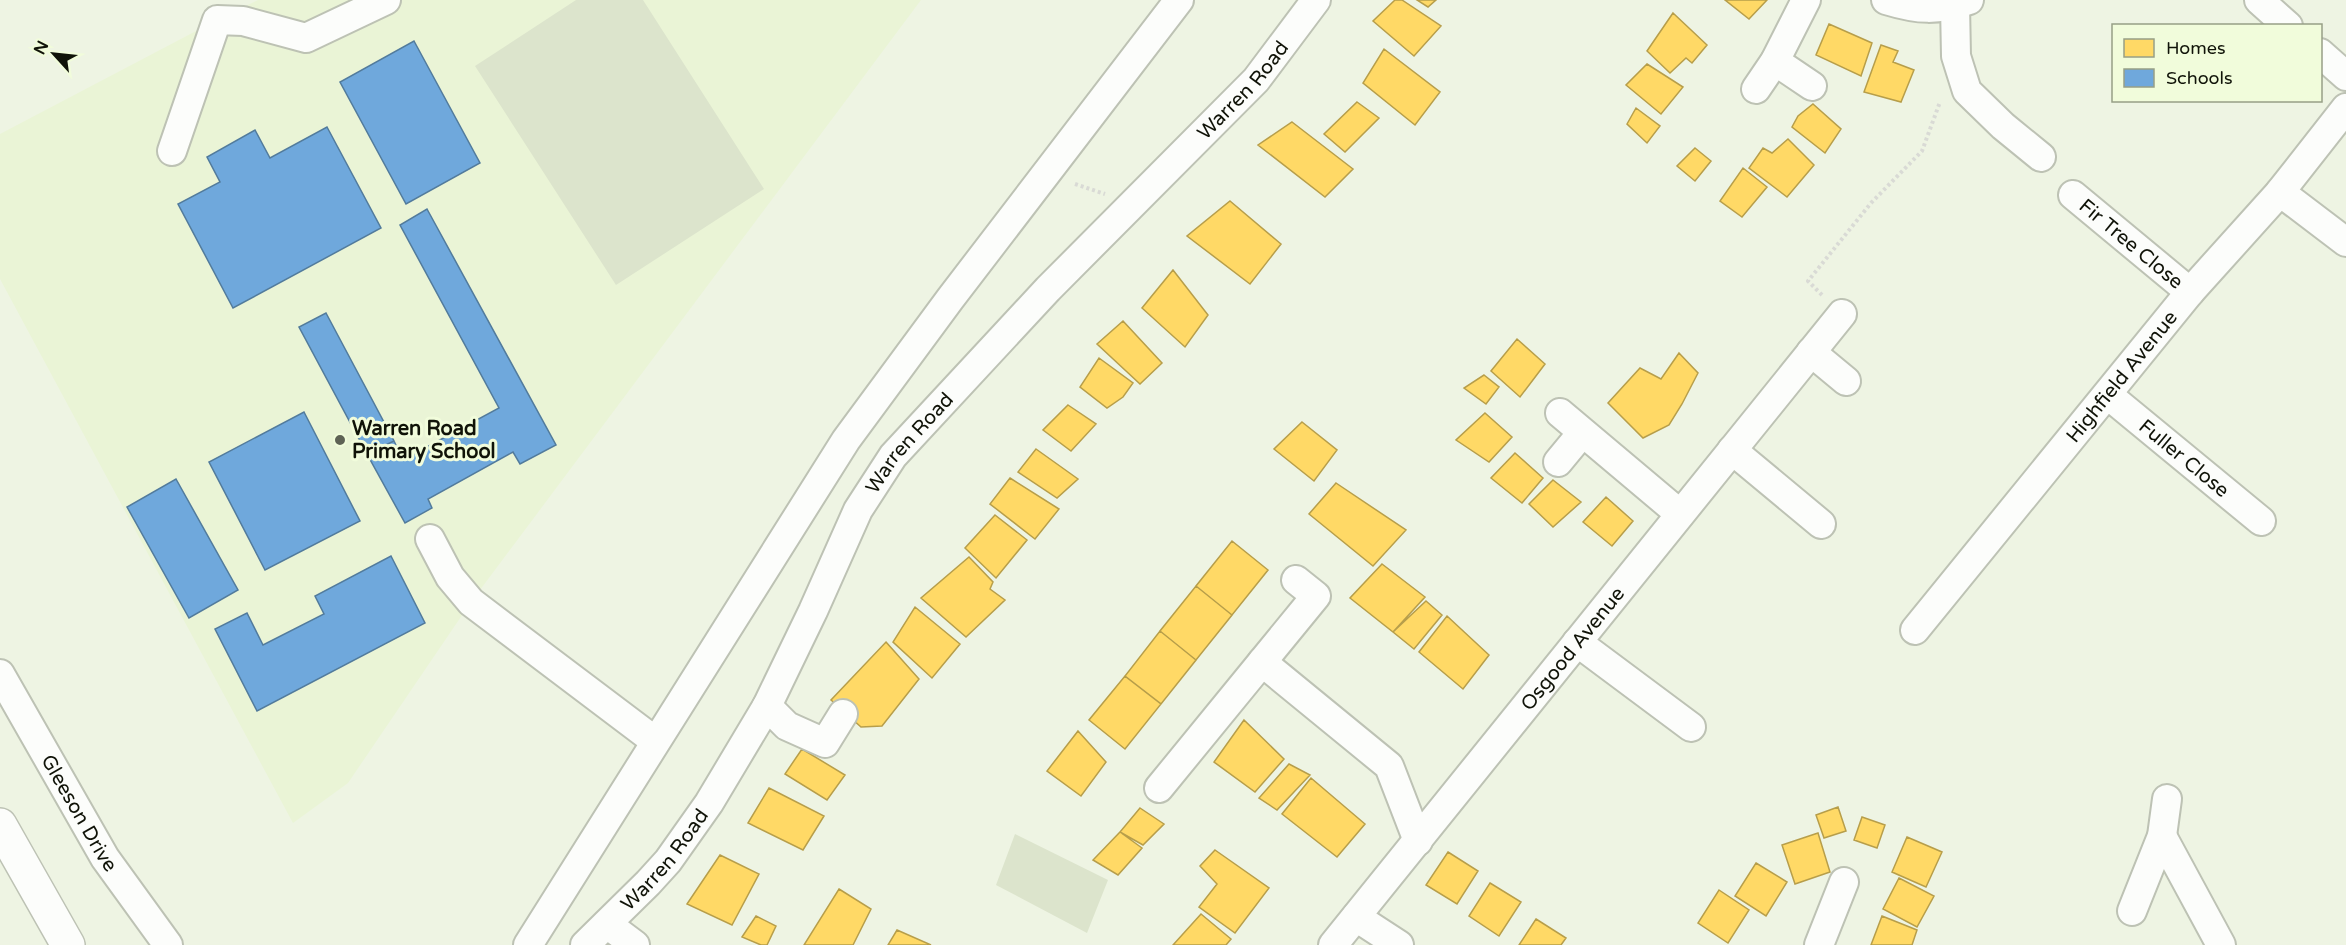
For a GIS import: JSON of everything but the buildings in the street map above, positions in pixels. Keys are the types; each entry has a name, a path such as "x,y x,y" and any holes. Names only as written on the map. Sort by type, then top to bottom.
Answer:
{"main road":[{"path":"0,825 68,945"}],"street":[{"path":"172,151 212,10 306,38 386,0"},
{"path":"528,945 846,440 1179,0"},
{"name":"Warren Road","path":"585,945 648,883 689,833 767,706 799,642 858,510 892,456 1048,289 1256,80 1316,0"},
{"path":"1756,89 1775,61 1806,0"},
{"path":"1886,0 1914,8 1962,2 1956,56 1967,91 2003,126 2041,157"},
{"path":"2259,0 2286,24"},
{"path":"2322,55 2346,76"},
{"path":"1775,61 1812,86"},
{"name":"Highfield Avenue","path":"1915,630 2190,292 2280,192 2346,108"},
{"path":"2280,192 2346,242"},
{"name":"Fir Tree Close","path":"2073,195 2190,292"},
{"name":"Osgood Avenue","path":"1333,945 1842,314"},
{"path":"1811,352 1846,381"},
{"name":"Fuller Close","path":"2108,395 2261,520"},
{"path":"1560,413 1680,514"},
{"path":"1558,462 1582,433"},
{"path":"1732,450 1821,524"},
{"path":"430,538 450,577 471,603 655,741"},
{"path":"1159,788 1316,596 1296,580"},
{"path":"1577,642 1690,727"},
{"path":"1262,662 1389,766 1418,841"},
{"name":"Gleeson Drive","path":"0,674 105,858 168,945"},
{"path":"767,706 787,726 825,743 843,714"},
{"path":"2132,911 2162,836 2167,799"},
{"path":"2162,836 2221,945"},
{"path":"1819,945 1844,882"},
{"path":"1356,917 1399,945"},
{"path":"607,924 635,945"}],"path":[{"path":"1842,314 1808,281 1871,203 1922,151 1939,104 1940,94"},
{"path":"1045,175 1134,203"}],"shaded area":[{"name":"Warren Road Primary School","path":"258,0 921,0 471,602 348,783 293,823 0,279 0,134"},
{"path":"576,0 643,0 764,189 616,285 475,66"},
{"path":"1015,834 1108,880 1087,933 996,885"}],"place":[{"name":"Warren Road Primary School","path":"340,440"}]}
